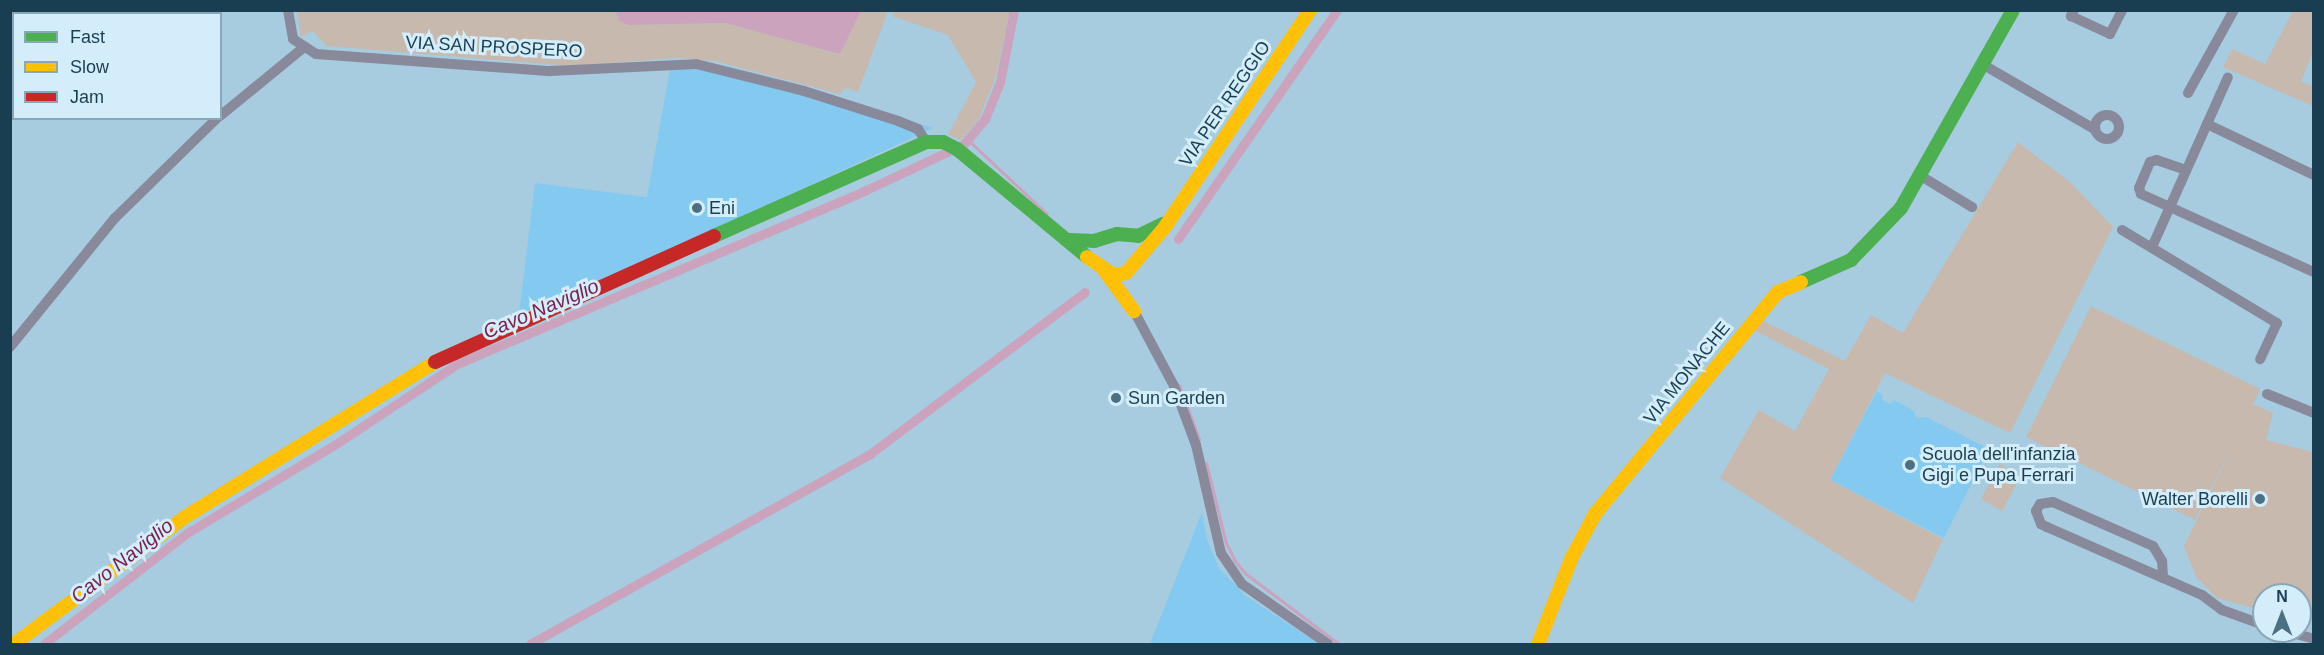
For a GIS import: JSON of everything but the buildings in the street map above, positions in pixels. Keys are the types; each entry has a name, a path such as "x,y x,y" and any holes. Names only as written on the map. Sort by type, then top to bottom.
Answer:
{"main road":[{"name":"VIA PER REGGIO","path":"1134,266 1171,218 1310,10"},
{"name":"VIA MONACHE","path":"1538,645 1572,557 1595,514 1749,324 1791,283 1839,266 1862,252 1901,208 2013,10"},
{"path":"14,645 177,523 443,357 926,142 943,142 963,154 1066,240 1114,275 1134,266"},
{"name":"VIA PER REGGIO","path":"1066,240 1106,238 1117,234 1128,237 1157,229 1171,218"},
{"path":"1128,237 1138,250 1129,291 1134,311"},
{"path":"1106,238 1099,246 1101,266 1134,311"}],"street":[{"path":"222,114 303,48 290,34 288,10"},
{"path":"2074,10 2071,16 2110,34 2122,10"},
{"path":"2188,93 2234,10"},
{"name":"VIA SAN PROSPERO","path":"303,48 324,55 550,71 696,64 804,91 898,121 920,131 926,142"},
{"path":"1982,64 2094,129"},
{"path":"2152,247 2228,77"},
{"path":"10,347 115,218 215,120"},
{"path":"2207,124 2313,176"},
{"path":"2186,170 2157,160 2150,162 2139,188 2141,194 2313,272"},
{"path":"1921,176 1972,207"},
{"path":"2122,230 2277,323 2260,359"},
{"path":"1134,311 1174,386 1196,445 1221,553 1242,584 1328,645"},
{"path":"2267,394 2313,414"},
{"path":"2163,578 2162,561 2153,546 2053,502 2040,504 2036,511 2041,524 2163,578 2202,595 2222,610 2252,621"}],"shaded area":[{"path":"297,10 615,11 620,21 628,25 725,23 840,54 861,11 888,11 858,92 846,88 840,94 715,61 677,58 570,66 327,46 313,31 301,37"},
{"path":"615,11 861,11 840,54 725,23 628,25 620,21"},
{"path":"894,11 1010,11 996,76 979,119 961,140 948,135 976,82 948,35 892,16"},
{"path":"2293,11 2313,11 2313,53 2301,81 2313,87 2313,106 2223,67 2232,49 2265,64"},
{"path":"670,69 696,69 860,105 933,128 600,283 519,314 535,183 647,197"},
{"path":"2018,142 2071,183 2113,227 2010,433 1885,373 1830,480 1943,539 1913,603 1720,478 1759,410 1795,431 1829,369 1750,328 1757,318 1845,361 1871,315 1903,333"},
{"path":"2091,306 2260,389 2253,404 2273,413 2266,440 2313,452 2313,625 2312,583 2252,583 2252,608 2217,598 2196,577 2184,546 2237,437 2195,520 2026,437"},
{"name":"Scuola dell'infanzia Gigi e Pupa Ferrari","path":"1877,391 1883,395 1882,400 1890,404 1894,400 1914,411 1916,418 1926,417 1989,449 1944,538 1830,480"},
{"path":"2000,464 2021,476 2002,511 1981,499"},
{"path":"1202,512 1207,540 1219,568 1246,596 1319,644 1150,644"}],"waterway":[{"name":"Cavo Naviglio","path":"44,644 187,533 339,442 457,364 866,190 964,144 985,119 1000,82 1014,10"},
{"path":"1178,239 1337,10"},
{"path":"968,140 1047,214"},
{"path":"530,644 870,454 1085,292"},
{"path":"1179,385 1199,439"},
{"path":"1206,463 1226,543 1235,561 1246,574 1339,644"}],"traffic: fast":[{"path":"1801,282 1851,260 1901,208 2013,10"},
{"path":"714,236 926,142 943,142 957,149 1087,257"},
{"path":"1069,240 1094,241 1117,234 1138,236 1163,224"}],"traffic: slow":[{"path":"1087,257 1114,275 1126,273 1165,227 1310,10"},
{"path":"1104,270 1134,311"},
{"path":"1538,644 1572,557 1595,514 1778,292 1801,282"},
{"path":"14,644 185,517 435,362"}],"traffic: jam":[{"path":"435,362 714,236"}],"place":[{"name":"Eni","path":"697,208"},
{"name":"Sun Garden","path":"1116,398"},
{"name":"Scuola dell'infanzia Gigi e Pupa Ferrari","path":"1910,465"},
{"name":"Walter Borelli","path":"2260,499"}]}
